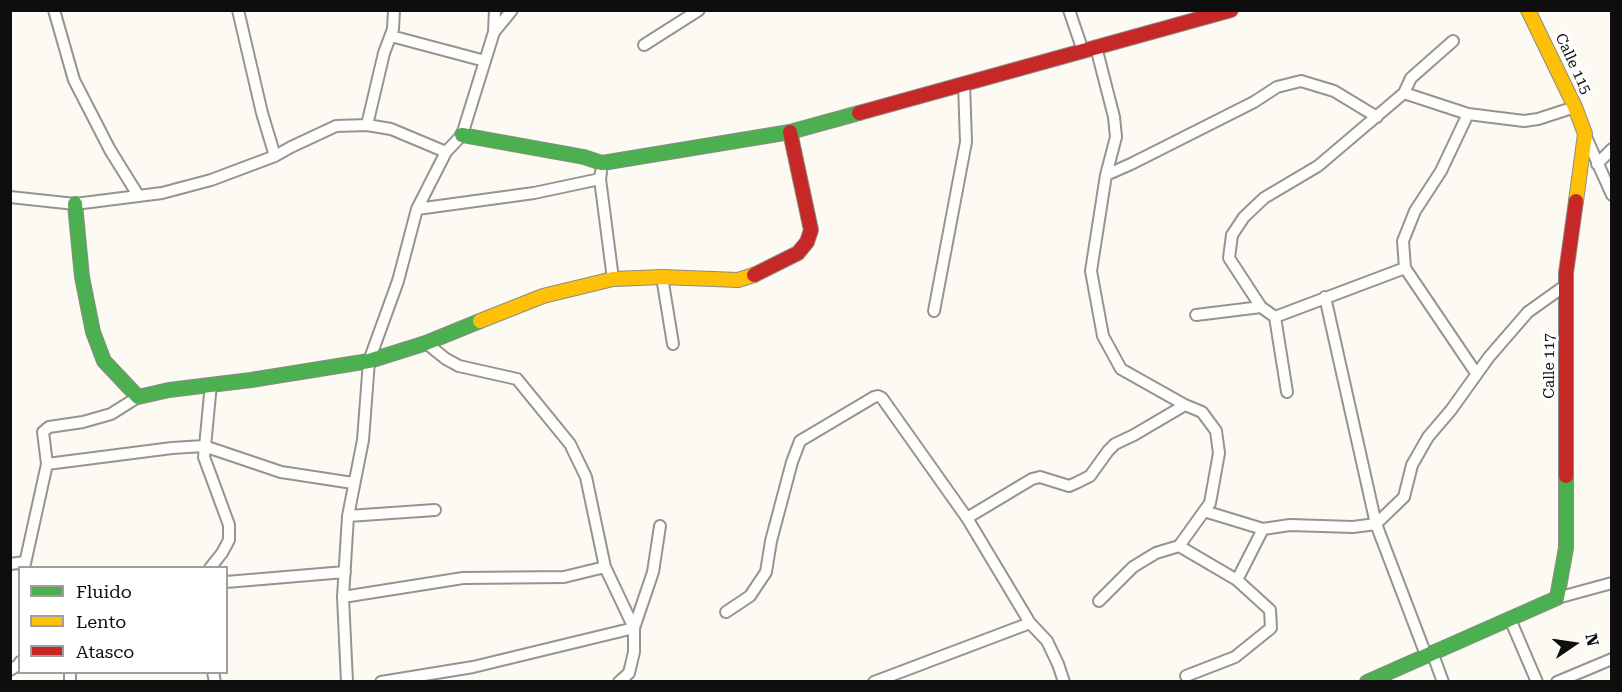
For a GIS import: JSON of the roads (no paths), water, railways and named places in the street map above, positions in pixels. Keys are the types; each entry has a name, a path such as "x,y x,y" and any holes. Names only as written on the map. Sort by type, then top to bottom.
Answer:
{"street":[{"path":"54,10 74,80 110,150 138,195"},
{"path":"238,10 261,113 276,156"},
{"path":"367,125 384,53 393,29 394,10"},
{"path":"347,681 344,597 348,516 363,440 369,361 398,281 417,209 446,152 462,135 494,32 495,10"},
{"path":"494,32 512,10"},
{"path":"1069,10 1090,49 1114,117 1116,137 1106,175 1091,271 1103,336 1121,369 1202,412 1216,431 1219,453 1210,503 1179,546 1156,553 1133,567 1099,601"},
{"path":"462,135 584,157 602,163 790,132 1231,10"},
{"name":"Calle 115","path":"1528,10 1575,107 1585,134"},
{"path":"644,45 696,11"},
{"path":"391,36 485,61"},
{"path":"1287,392 1275,317 1261,307 1229,258 1232,236 1244,216 1264,198 1318,166 1377,117 1404,93 1411,78 1453,41"},
{"path":"1106,175 1243,107 1277,87 1301,81 1334,91 1377,117"},
{"path":"934,311 966,142 963,84"},
{"path":"1404,93 1468,114 1524,121 1575,107"},
{"path":"1468,114 1441,171 1415,211 1403,241 1406,268 1476,373"},
{"path":"10,197 75,204 162,193 211,180 276,156 336,126 367,125 391,129 446,152"},
{"path":"10,564 25,565 47,464 42,434 47,428 83,422 111,414 138,397 369,361 426,343 543,296 613,279 662,277 738,280 749,278 798,253 807,242 811,230 790,132"},
{"path":"1585,134 1611,195"},
{"name":"Calle 117","path":"1557,598 1566,548 1566,285 1585,134"},
{"path":"1597,164 1611,149"},
{"path":"602,163 600,178 613,279"},
{"path":"417,209 534,193 600,178"},
{"path":"75,204 82,277 93,332 104,362 138,397"},
{"path":"1275,317 1406,268"},
{"path":"662,277 673,344"},
{"path":"1204,511 1263,529 1290,525 1353,527 1376,524 1404,497 1412,465 1428,437 1451,410 1476,373 1528,312 1566,285"},
{"path":"1324,297 1376,524 1429,654 1443,681"},
{"path":"1196,315 1261,307"},
{"path":"426,343 459,366 508,375 517,379 570,444 586,477 605,567 634,628"},
{"path":"211,384 204,457 229,525 229,540 211,566"},
{"path":"726,612 750,596 766,573 774,530 800,441 874,397 882,398 967,518 1030,623 1047,641 1064,681"},
{"path":"967,518 1032,479 1040,477 1069,486 1090,476 1115,444 1185,405"},
{"path":"47,464 204,446 281,472 353,483"},
{"path":"348,516 435,510"},
{"path":"618,681 629,673 634,652 634,628 653,572 660,526"},
{"path":"1237,580 1263,529"},
{"path":"1179,546 1237,580 1270,610 1271,628 1235,657 1186,676"},
{"path":"344,597 464,578 564,577 605,567"},
{"path":"228,582 345,572"},
{"path":"1367,681 1557,598 1611,583"},
{"path":"1510,618 1537,681"},
{"path":"874,681 1030,623"},
{"path":"381,681 473,667 634,628"},
{"path":"1557,681 1611,659"}]}
